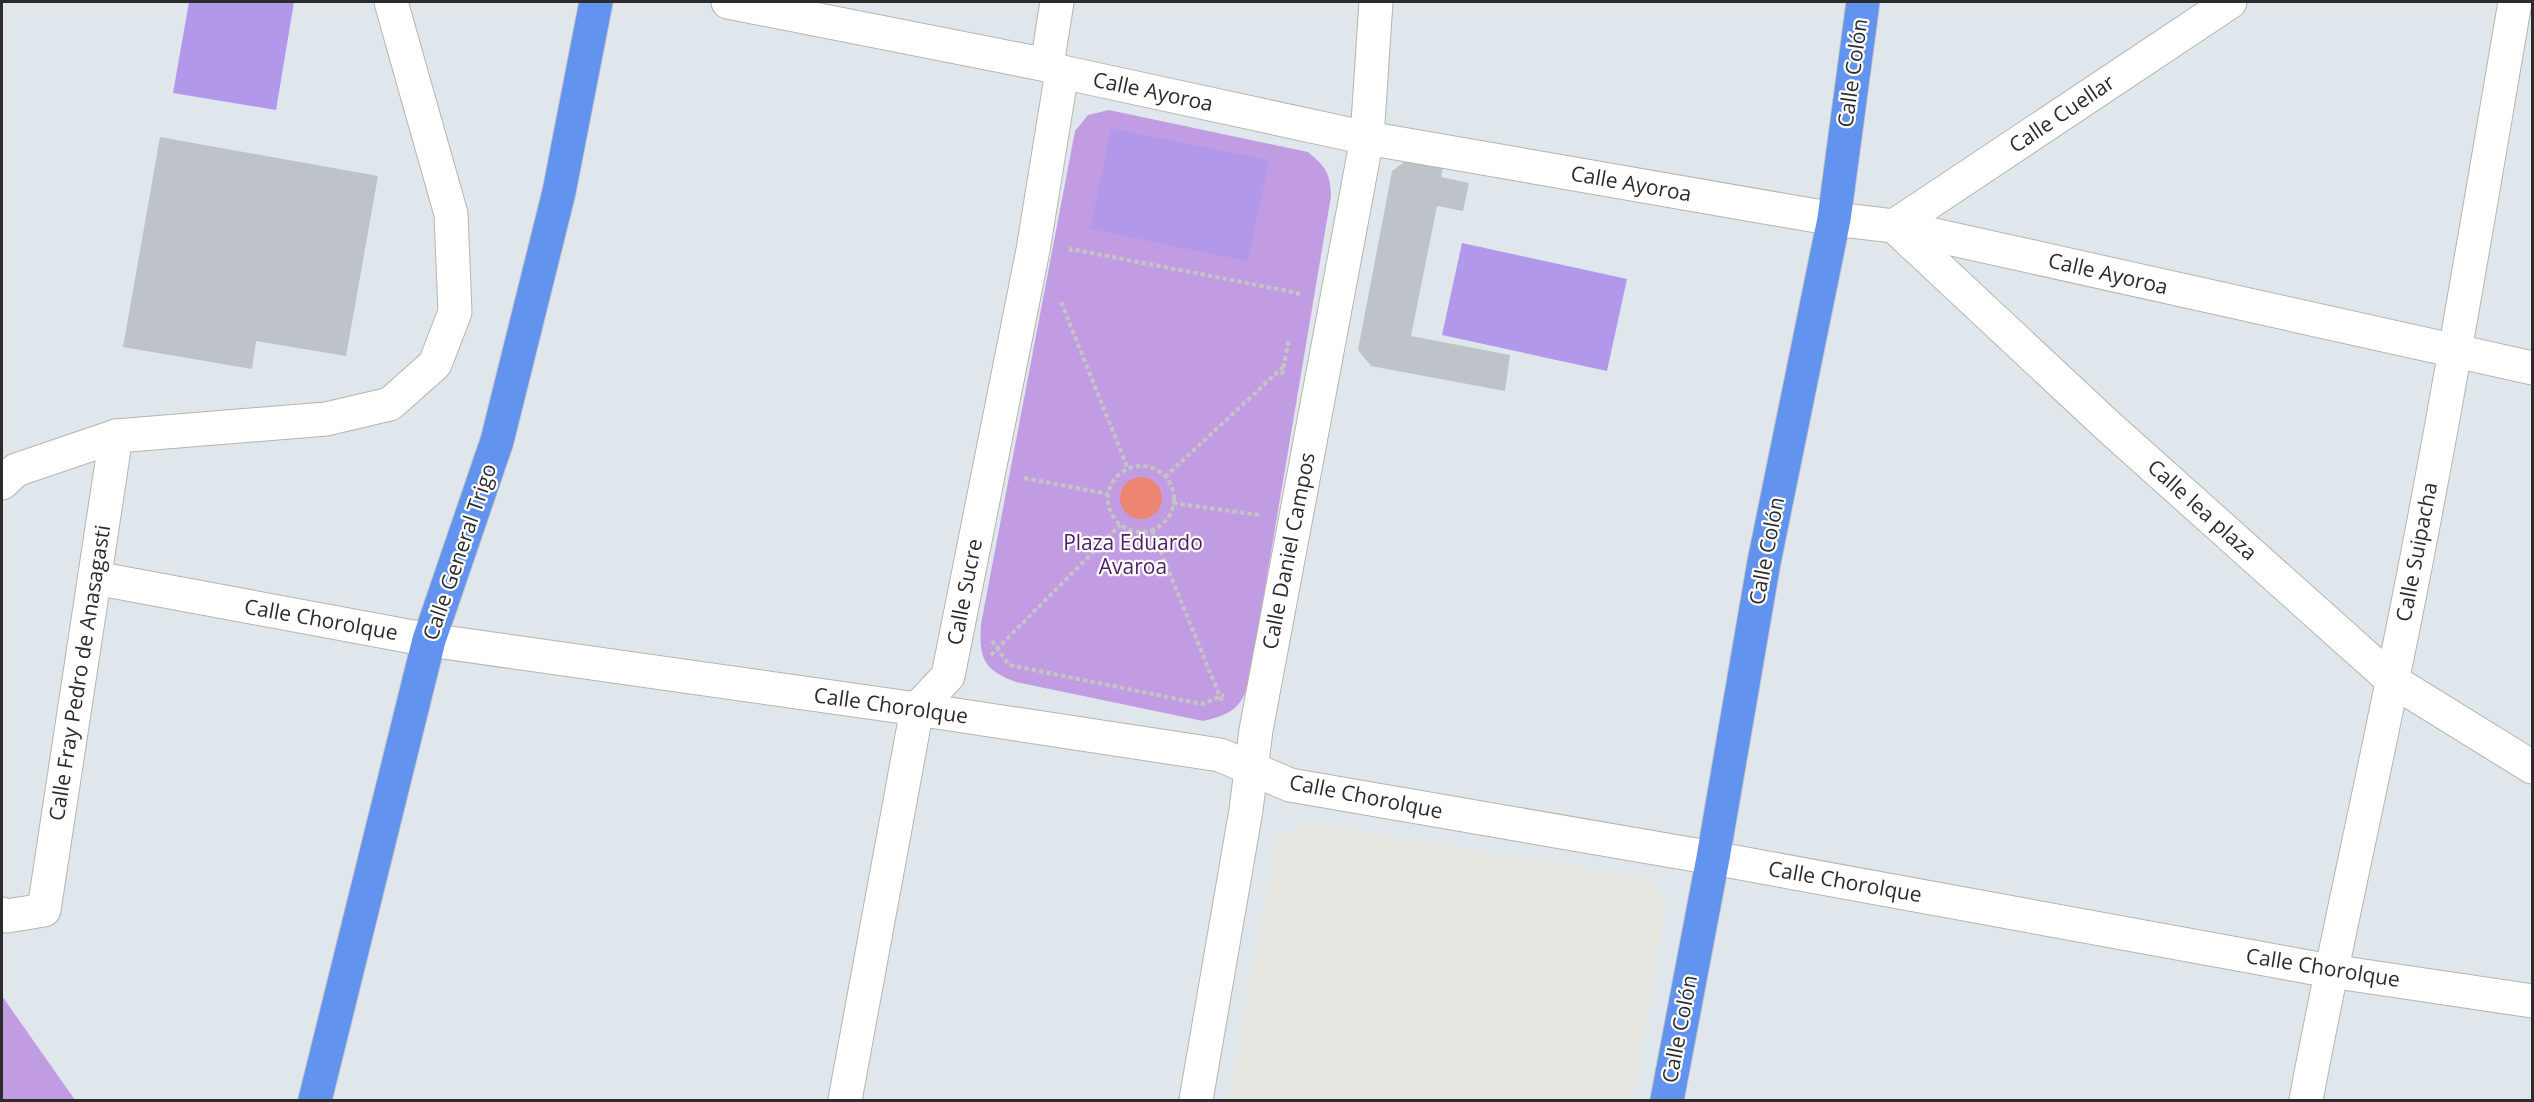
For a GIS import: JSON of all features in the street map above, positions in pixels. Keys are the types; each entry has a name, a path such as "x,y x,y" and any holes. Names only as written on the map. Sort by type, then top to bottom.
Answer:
{"main road":[{"name":"Calle General Trigo","path":"315,1101 429,640 497,441 559,192 596,2"},
{"name":"Calle Colón","path":"1666,1101 1713,858 1764,562 1834,219 1863,2"}],"street":[{"path":"2,483 16,470 116,436 326,419 390,404 435,364 454,312 451,214 391,2"},
{"name":"Calle Ayoroa","path":"729,2 1054,68 1367,138 1834,219 1894,226 2532,368"},
{"name":"Calle Sucre","path":"917,709 948,676 1033,250 1054,68 1058,2"},
{"name":"Calle Daniel Campos","path":"1196,1101 1252,770 1256,730 1367,138 1376,2"},
{"name":"Calle Cuellar","path":"1894,226 2230,2"},
{"name":"Calle Suipacha","path":"2306,1101 2330,971 2393,681 2455,351 2516,2"},
{"name":"Calle lea plaza","path":"1894,226 2108,426 2393,681 2532,767"},
{"name":"Calle Fray Pedro de Anasagasti","path":"2,914 7,916 44,910 116,436"},
{"name":"Calle Chorolque","path":"95,578 429,640 917,709 1220,755 1290,785 1713,858 2330,971 2532,1000"},
{"path":"845,1101 917,709"}],"path":[{"path":"1068,259 1071,249 1298,293 1296,304"},
{"path":"1057,309 1059,297 1128,469"},
{"path":"1282,377 1290,335"},
{"path":"1166,477 1284,366"},
{"path":"1021,489 1026,466"},
{"path":"1149,467 1166,477 1171,487 1173,502 1168,517 1152,530 1130,530 1120,525 1112,516 1108,505 1108,494 1112,483 1128,469 1149,467"},
{"path":"1023,478 1108,494"},
{"path":"1173,502 1260,515"},
{"path":"1258,526 1261,503"},
{"path":"984,662 1120,525"},
{"path":"1152,530 1227,714"},
{"path":"991,639 1009,665 1202,704 1232,691"}],"shaded area":[{"path":"189,2 294,2 276,110 173,93"},
{"path":"1111,128 1269,160 1248,261 1090,229"},
{"path":"1462,243 1627,279 1607,371 1442,335"},
{"path":"1141,477 1149,478 1156,483 1161,490 1161,506 1156,513 1149,518 1141,519 1133,518 1126,513 1121,506 1120,498 1121,490 1126,483 1133,478"},
{"path":"1306,821 1648,878 1667,904 1633,1100 1228,1100 1276,839"}],"green space":[{"name":"Plaza Eduardo Avaroa","path":"1109,110 1308,152 1323,166 1330,182 1331,196 1250,677 1244,696 1235,708 1203,721 1016,682 996,673 982,654 981,624 1075,131 1088,115"},
{"path":"2,996 75,1100 2,1100"}],"building":[{"path":"160,137 378,176 346,356 256,341 252,369 123,347"},
{"path":"1407,160 1443,166 1441,177 1469,183 1463,211 1437,206 1411,336 1510,355 1505,391 1371,366 1358,350 1392,171"}]}
